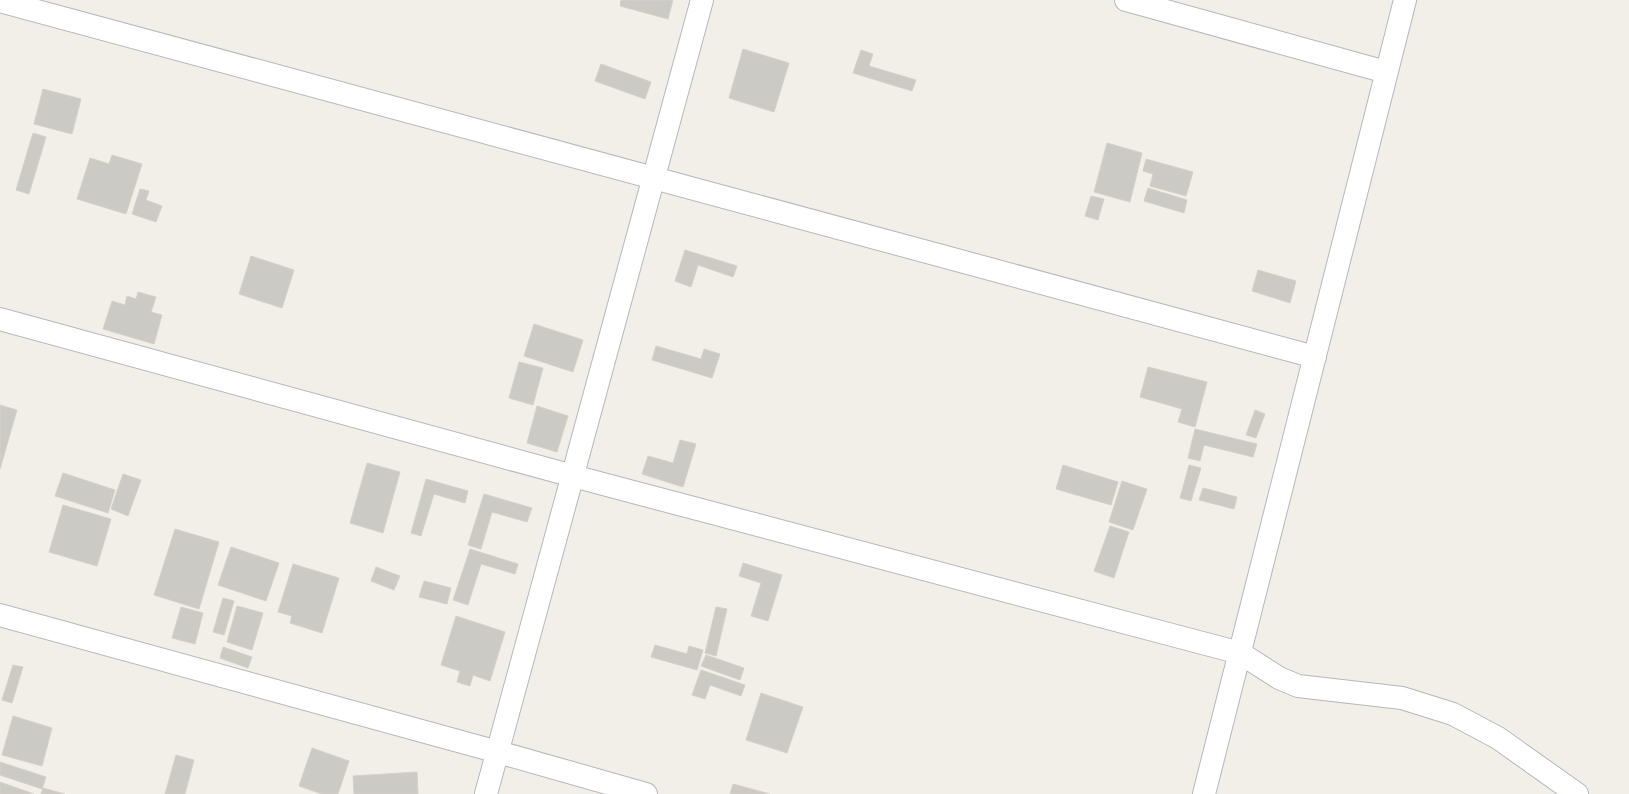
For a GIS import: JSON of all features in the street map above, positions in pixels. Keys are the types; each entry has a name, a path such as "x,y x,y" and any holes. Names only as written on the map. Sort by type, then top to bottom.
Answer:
{"street":[{"path":"486,794 702,0"},
{"path":"1126,0 1386,72"},
{"path":"1204,794 1405,0"},
{"path":"0,1 1315,357"},
{"path":"0,319 573,476 1240,653 1279,678 1298,686 1402,698 1453,714 1498,738 1578,794"},
{"path":"0,615 646,794"}],"building":[{"path":"621,0 673,0 668,19 620,6"},
{"path":"743,49 789,63 774,112 729,98"},
{"path":"861,50 873,54 869,66 916,80 912,91 853,73"},
{"path":"601,64 651,82 645,99 595,81"},
{"path":"43,89 81,99 72,134 34,124"},
{"path":"33,133 46,137 29,194 16,190"},
{"path":"1107,143 1142,153 1130,202 1094,192"},
{"path":"112,155 142,164 126,214 77,199 90,158 109,164"},
{"path":"1146,159 1193,172 1186,196 1150,186 1153,174 1143,171"},
{"path":"1148,188 1187,200 1184,213 1144,201"},
{"path":"140,189 149,191 146,200 162,206 156,222 132,214"},
{"path":"1091,196 1104,199 1098,220 1085,216"},
{"path":"685,250 737,266 733,277 698,265 691,287 675,281"},
{"path":"251,256 294,270 282,308 239,294"},
{"path":"1258,270 1296,281 1290,303 1252,291"},
{"path":"138,292 156,297 151,312 162,315 154,344 103,329 112,301 125,305 127,296 136,299"},
{"path":"534,324 583,340 573,372 524,356"},
{"path":"656,346 701,359 704,349 720,354 712,378 652,360"},
{"path":"519,362 543,368 533,405 509,398"},
{"path":"1148,367 1207,382 1195,427 1178,422 1182,409 1140,397"},
{"path":"0,405 17,410 0,469"},
{"path":"537,406 568,416 557,452 527,443"},
{"path":"1255,410 1265,414 1256,438 1246,435"},
{"path":"1195,429 1257,444 1253,457 1204,445 1200,461 1188,458"},
{"path":"680,440 696,444 683,487 642,474 648,456 673,463"},
{"path":"367,463 400,472 383,533 350,523"},
{"path":"1063,465 1118,482 1111,505 1056,489"},
{"path":"1189,465 1201,468 1191,501 1180,498"},
{"path":"63,473 115,490 108,513 55,496"},
{"path":"123,474 141,480 128,516 111,509"},
{"path":"426,479 468,491 465,503 434,494 421,536 411,533"},
{"path":"1122,481 1147,489 1133,530 1109,522"},
{"path":"1203,488 1237,497 1234,509 1199,500"},
{"path":"484,494 532,508 527,522 492,512 481,549 468,545"},
{"path":"63,505 111,519 97,566 49,552"},
{"path":"1110,526 1129,532 1114,578 1094,571"},
{"path":"175,529 219,542 199,609 154,595"},
{"path":"231,547 279,563 266,601 218,585"},
{"path":"470,549 518,564 515,574 481,564 468,605 453,600"},
{"path":"743,563 782,575 768,621 751,616 761,583 739,576"},
{"path":"293,564 339,578 322,633 290,623 292,616 278,612"},
{"path":"376,567 400,576 394,590 371,581"},
{"path":"424,581 451,588 447,604 419,597"},
{"path":"223,598 234,601 224,635 213,632"},
{"path":"237,606 263,613 252,650 227,642"},
{"path":"181,607 203,613 195,644 172,638"},
{"path":"716,607 727,609 716,656 705,653"},
{"path":"456,616 505,632 490,681 473,675 470,686 457,682 460,671 441,665"},
{"path":"655,645 687,654 689,646 703,650 697,670 651,657"},
{"path":"223,647 252,657 248,668 220,658"},
{"path":"706,655 744,668 740,680 701,666"},
{"path":"13,665 23,667 12,703 2,700"},
{"path":"701,670 745,685 741,696 710,685 705,699 692,695"},
{"path":"761,693 803,707 787,753 746,740"},
{"path":"13,716 52,728 42,766 2,755"},
{"path":"312,748 349,761 338,794 322,794 299,786"},
{"path":"176,755 194,760 185,794 165,794"},
{"path":"0,762 46,777 42,789 0,775"},
{"path":"417,772 418,794 354,794 353,776"},
{"path":"0,782 34,794 0,794"},
{"path":"733,784 770,794 730,794"},
{"path":"43,788 65,794 41,794"}]}
